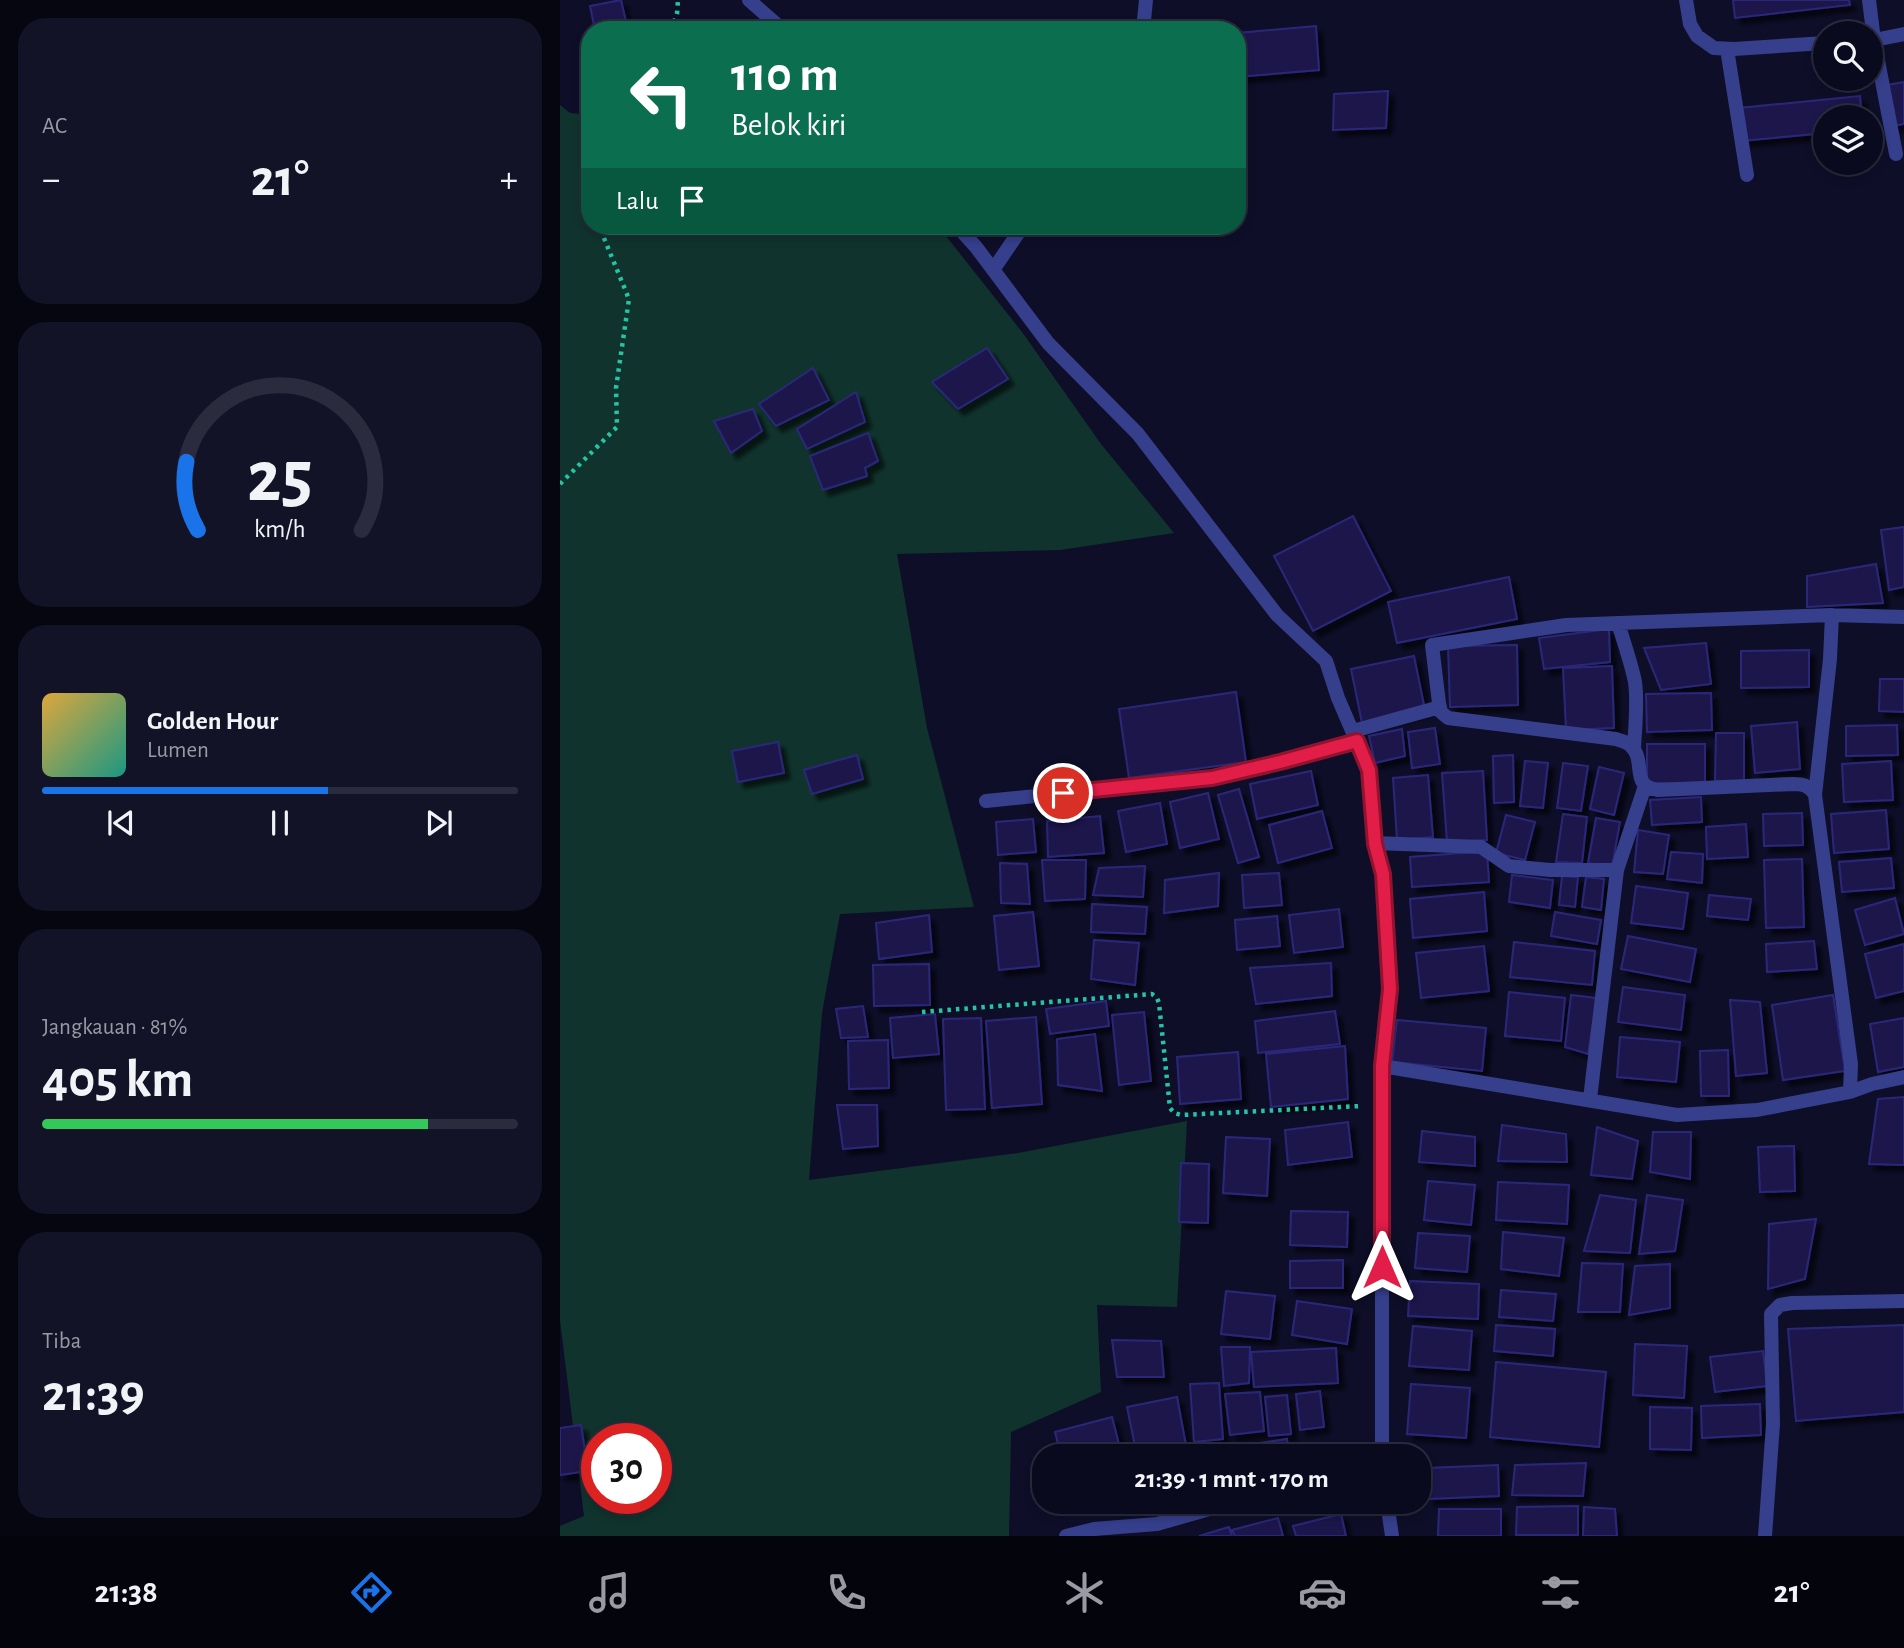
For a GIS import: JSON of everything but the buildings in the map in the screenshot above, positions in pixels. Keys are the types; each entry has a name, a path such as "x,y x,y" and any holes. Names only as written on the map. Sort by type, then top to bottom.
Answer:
{"street":[{"path":"749,0 773,21"},
{"path":"1144,21 1146,0"},
{"path":"1686,0 1690,24 1698,36 1714,48 1813,44"},
{"path":"1869,0 1871,21"},
{"path":"1883,38 1904,34"},
{"path":"1727,49 1747,175"},
{"path":"1883,91 1896,154"},
{"path":"965,235 1048,343 1138,434 1277,615 1326,661 1338,698 1369,770 1375,844 1383,874 1390,989 1382,1066 1382,1444"},
{"path":"993,270 1017,235"},
{"path":"1815,794 1806,785 1798,784 1658,790 1645,786 1638,759 1629,743 1616,739 1448,718 1440,707 1433,645 1566,625 1832,615 1904,617"},
{"path":"1832,615 1830,659 1815,794 1851,1064 1850,1093"},
{"path":"1618,623 1635,685 1637,708 1634,749"},
{"path":"986,801 1212,778 1280,762 1440,707"},
{"path":"1590,1099 1617,870 1645,786"},
{"path":"1375,844 1481,847 1509,866 1550,870 1617,870"},
{"path":"1382,1066 1676,1115 1757,1111 1850,1093 1872,1084 1904,1077"},
{"path":"1765,1536 1773,1424 1771,1314 1780,1305 1791,1303 1904,1301"},
{"path":"1066,1536 1094,1529 1157,1524 1192,1514"},
{"path":"1389,1514 1392,1536"}],"path":[{"path":"674,21 678,0"},
{"path":"560,484 617,427 616,388 629,299 603,235"},
{"path":"922,1012 1152,994 1160,1003 1170,1108 1174,1113 1181,1115 1383,1105"}],"green space":[{"path":"560,105 570,113 581,114 581,235 945,235 1022,332 1101,444 1174,533 1060,550 897,554 927,728 974,907 840,914 822,1013 809,1180 1018,1153 1187,1121 1177,1307 1097,1305 1101,1392 1011,1432 1009,1536 560,1536 560,1526 584,1514 672,1514 672,1423 581,1423 581,1492 560,1320"}],"route":[{"path":"1063,793 1212,778 1357,741 1369,770 1375,844 1383,874 1390,989 1382,1066 1382,1267"}]}
